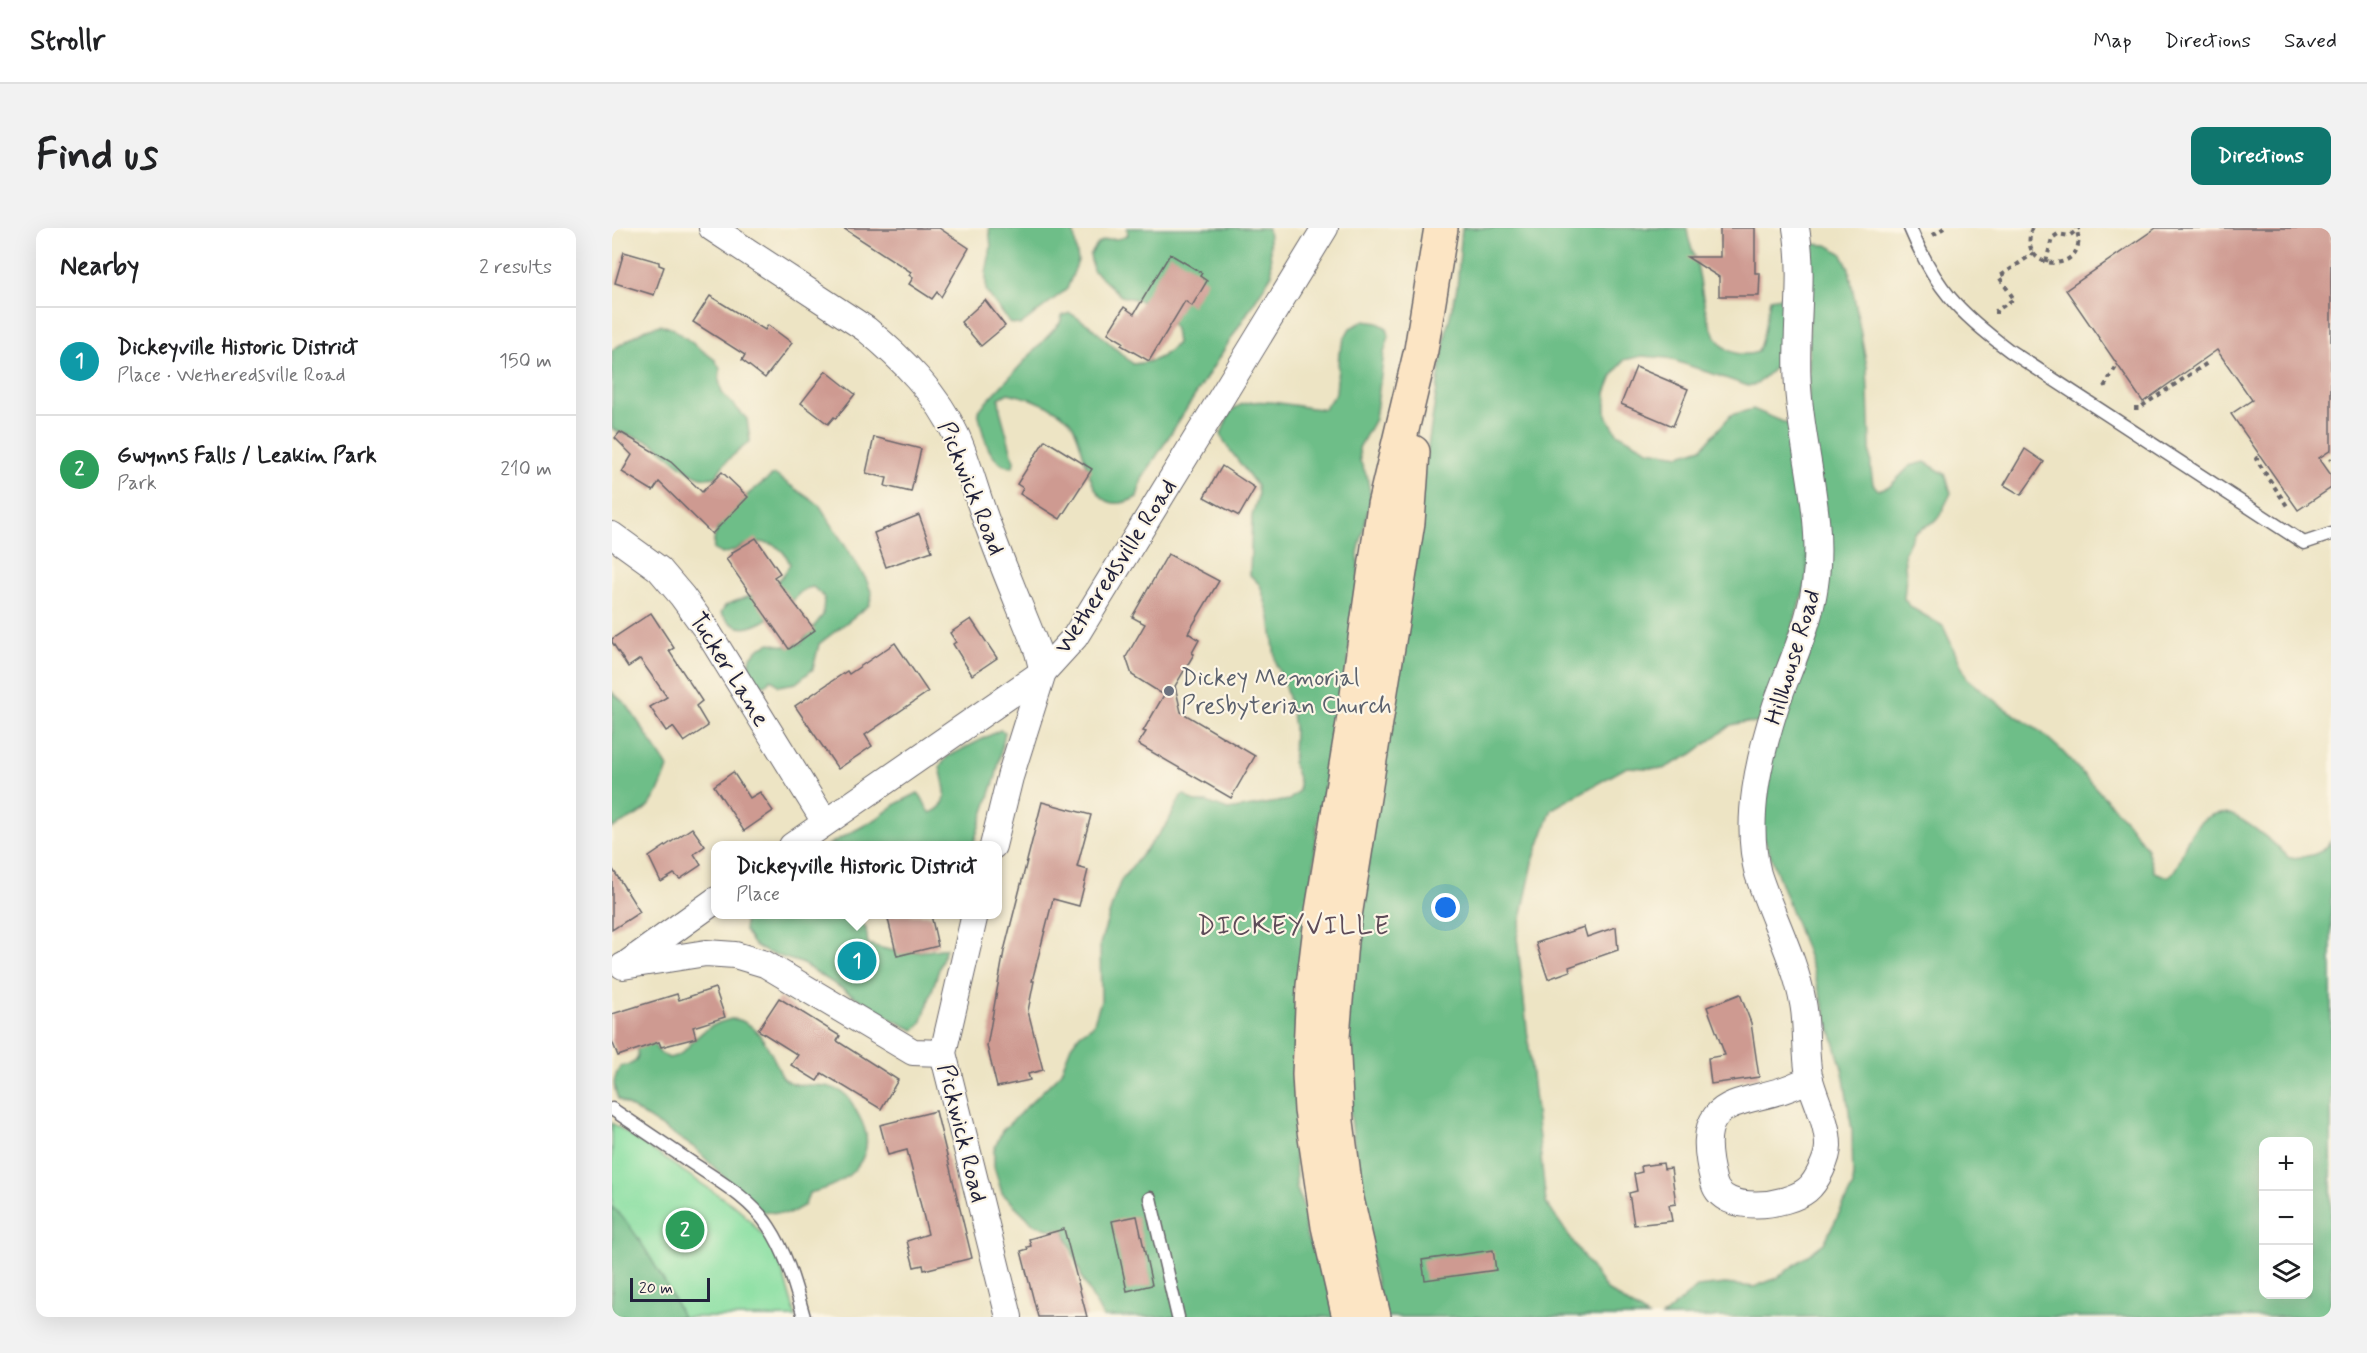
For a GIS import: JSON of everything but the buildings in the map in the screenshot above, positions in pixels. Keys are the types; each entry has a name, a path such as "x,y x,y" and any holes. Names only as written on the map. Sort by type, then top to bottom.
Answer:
{"main road":[{"path":"1349,1317 1328,1226 1311,1110 1311,1013 1322,911 1353,723 1384,505 1421,350 1441,228"},
{"path":"1374,1317 1347,1199 1336,1122 1333,1036 1341,941 1408,522 1421,350"}],"street":[{"name":"Pickwick Road","path":"712,228 866,328 914,372 956,435 973,477 988,526 1038,652 1043,672"},
{"name":"Wetheredsville Road","path":"799,841 1043,672 1075,637 1325,228"},
{"name":"Hillhouse Road","path":"1797,228 1799,254 1798,386 1818,559 1810,611 1776,705 1762,756 1752,832 1758,874 1796,978 1803,1004 1810,1078 1826,1127 1828,1148 1820,1173 1808,1190 1780,1202 1762,1204 1740,1205 1723,1197 1716,1189 1712,1175 1708,1131 1712,1120 1735,1102 1795,1088 1810,1078"},
{"name":"Tucker Lane","path":"612,535 659,569 682,596 706,630 825,822"},
{"path":"994,841 1010,777 1043,672"},
{"path":"618,968 711,903"},
{"name":"Pickwick Road","path":"974,919 943,1053 1009,1317"},
{"path":"618,968 706,952 735,956 765,964 913,1052 943,1053"}],"lane":[{"path":"1910,228 1932,275 1952,302 1976,325 2010,351 2304,543 2331,534"},
{"path":"612,1109 750,1204 769,1226 782,1250 804,1317"},
{"path":"1150,1198 1178,1317"}],"path":[{"path":"1930,237 1944,228"},
{"path":"2032,228 2030,237 2034,253 2046,262 2054,264 2069,259 2078,245 2077,229"},
{"path":"2046,262 2052,238 2058,234 2069,236 2077,229"},
{"path":"1997,318 1996,311 2014,299 1999,277 2034,253"},
{"path":"2128,409 2139,408 2209,362"},
{"path":"2104,387 2116,367"},
{"path":"2258,457 2256,459 2287,507"}],"green space":[{"path":"989,228 1073,228 1078,261 1067,289 1020,325 1010,323 986,291 986,273 991,247"},
{"path":"1127,228 1268,228 1272,274 1142,479 1137,497 1121,503 1108,502 1099,494 1092,482 1073,426 1061,414 1044,404 1016,395 1008,393 999,398 1000,410 1014,461 1013,467 1004,465 991,454 978,411 1060,323 1062,316 1070,313 1089,325 1133,364 1157,359 1177,343 1175,329 1169,320 1139,300 1121,296 1093,270 1090,255 1097,245 1102,241 1125,237 1128,235"},
{"path":"1462,228 1687,228 1711,326 1718,340 1728,350 1741,354 1758,352 1770,299 1793,295 1791,353 1757,384 1748,386 1667,358 1642,356 1624,360 1613,375 1606,393 1606,415 1617,433 1648,450 1680,455 1702,448 1731,415 1753,409 1795,427 1810,571 1762,724 1745,722 1731,725 1692,754 1663,769 1627,767 1552,809 1534,858 1517,937 1546,1203 1607,1290 1648,1317 1385,1317 1363,1229 1343,1042 1412,547 1446,332 1457,288"},
{"path":"1810,244 1827,245 1841,253 1849,269 1867,367 1873,484 1878,490 1890,486 1910,466 1925,462 1945,474 1951,493 1938,519 1914,533 1904,554 1906,576 1904,599 1912,608 1943,626 1967,678 2001,706 2041,732 2061,750 2127,822 2146,847 2154,872 2168,877 2172,874 2194,830 2207,817 2218,813 2225,813 2240,819 2289,858 2318,853 2331,841 2331,1317 1662,1317 1697,1287 1725,1284 1754,1287 1777,1278 1824,1243 1853,1186 1852,1131 1843,1072 1812,967 1760,827 1770,757 1806,638"},
{"path":"1364,321 1378,323 1387,328 1389,336 1384,353 1375,419 1359,448 1360,461 1367,476 1371,498 1358,553 1359,586 1352,615 1348,668 1317,827 1296,1113 1299,1146 1295,1152 1296,1187 1306,1213 1307,1238 1313,1247 1336,1317 1103,1317 1083,1280 1065,1232 1034,1224 1002,1193 994,1167 994,1150 1002,1131 1060,1074 1071,1046 1080,1034 1093,1025 1101,1001 1100,944 1121,880 1167,824 1181,796 1185,795 1194,802 1207,802 1228,810 1289,800 1299,791 1299,781 1293,764 1294,727 1291,708 1276,665 1270,617 1260,585 1250,575 1252,516 1258,496 1257,486 1224,442 1221,434 1231,412 1249,402 1275,402 1324,409 1336,393 1339,353 1345,337 1350,328"},
{"path":"660,325 672,328 715,360 720,369 719,380 722,393 747,419 750,441 727,461 717,476 708,478 691,472 652,443 612,429 612,350 644,330"},
{"path":"774,474 820,506 866,579 872,594 869,605 819,644 813,669 796,683 779,686 771,679 765,685 753,684 747,673 751,657 759,648 770,643 789,647 801,643 823,615 824,597 813,587 808,588 798,594 785,608 757,625 738,627 721,613 725,606 769,588 777,582 790,564 779,548 768,543 748,544 722,554 714,550 714,538 725,517"},
{"path":"612,692 627,705 668,767 659,791 649,806 612,828"},
{"path":"1000,730 1005,732 996,776 974,841 835,841 918,793 931,813 938,809 945,799 940,767 947,757"},
{"path":"745,919 860,919 866,929 868,944 888,950 907,952 946,948 921,1024 914,1030 891,1019 801,963 766,952 753,944 744,930"},
{"path":"731,1019 747,1024 760,1035 781,1074 789,1082 830,1087 847,1096 865,1131 866,1144 857,1167 836,1183 809,1193 805,1205 789,1214 758,1211 695,1148 618,1099 616,1094 614,1082 618,1071 621,1066 634,1063 638,1056 632,1034 643,1031 660,1053 669,1058 682,1053 708,1028"},
{"path":"612,1123 739,1209 776,1250 796,1317 612,1317"},
{"path":"612,1207 621,1215 641,1242 682,1317 612,1317"}],"place":[{"name":"Dickey Memorial Presbyterian Church","path":"1169,691"},
{"name":"Dickeyville Historic District","path":"857,961"},
{"name":"Gwynns Falls / Leakin Park","path":"685,1230"}],"district":[{"name":"DICKEYVILLE","path":"1294,925"}]}
